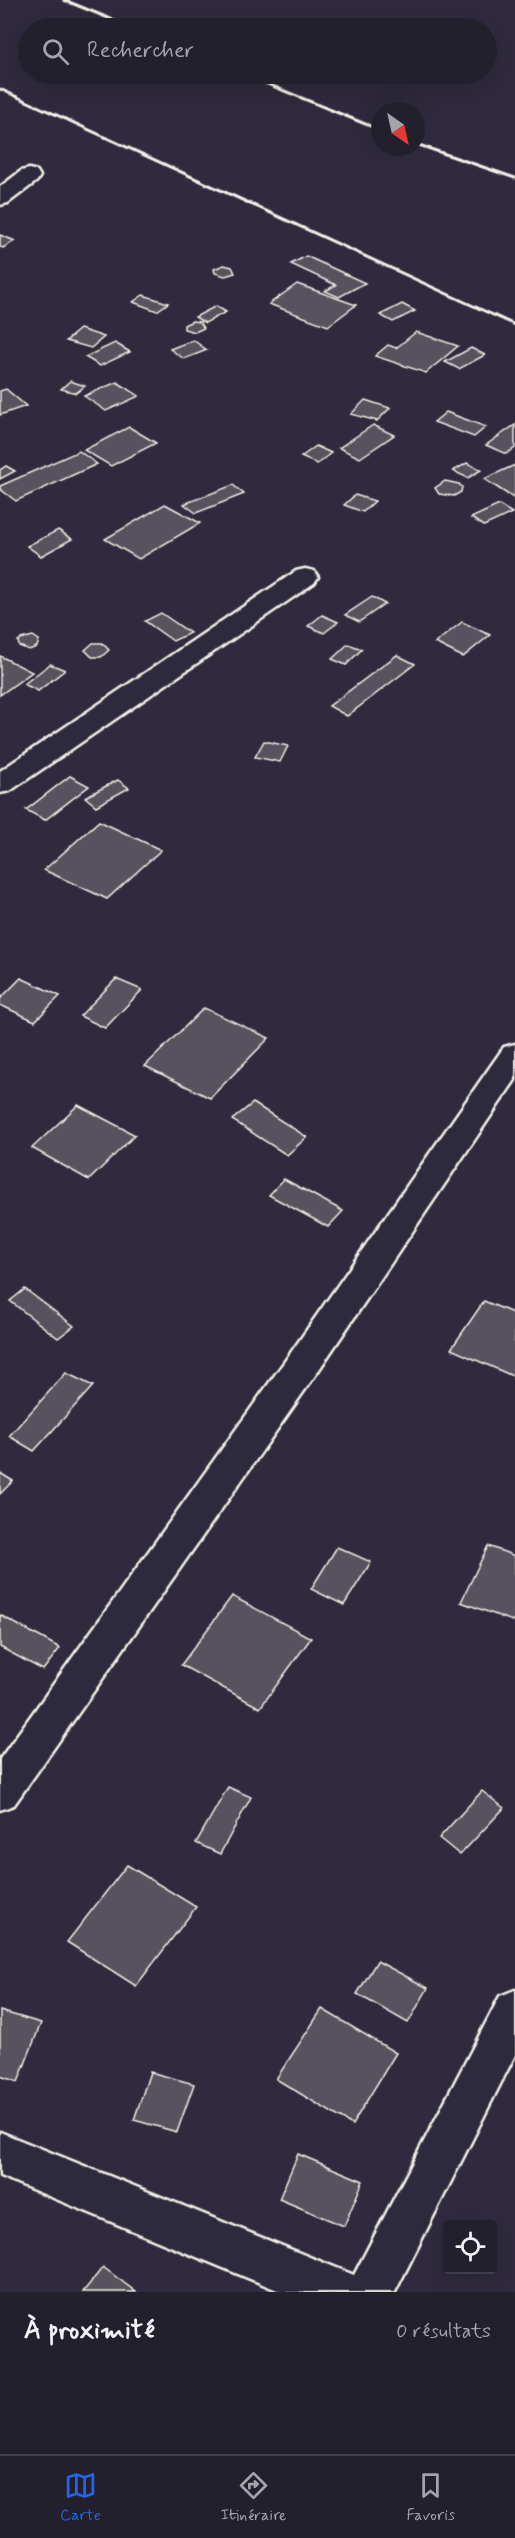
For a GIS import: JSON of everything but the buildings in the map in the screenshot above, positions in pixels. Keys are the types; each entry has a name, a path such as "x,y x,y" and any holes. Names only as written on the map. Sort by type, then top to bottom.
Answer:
{"street":[{"path":"0,198 29,176"},
{"path":"0,784 305,577"},
{"path":"0,1792 296,1374 515,1055"},
{"path":"370,2292 515,2011"},
{"path":"0,2154 338,2292"}],"railway":[{"path":"64,0 108,18"},
{"path":"267,84 371,126"},
{"path":"0,89 515,325"},
{"path":"425,147 515,178"}]}
